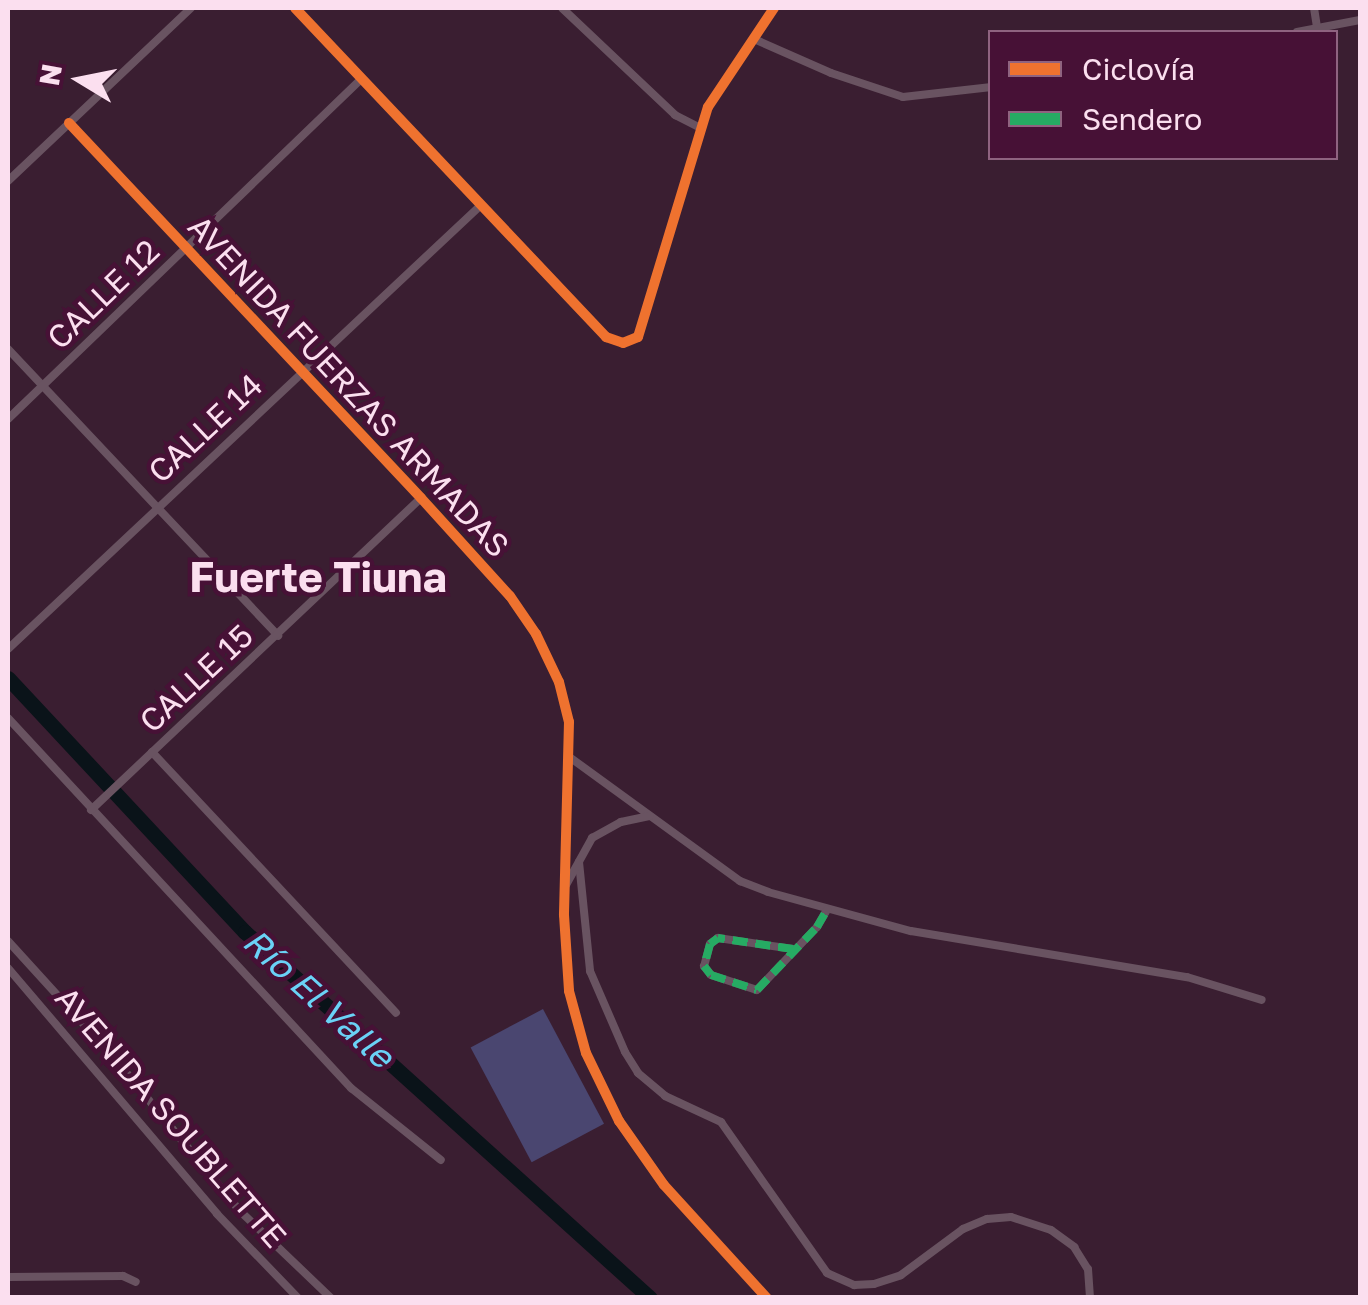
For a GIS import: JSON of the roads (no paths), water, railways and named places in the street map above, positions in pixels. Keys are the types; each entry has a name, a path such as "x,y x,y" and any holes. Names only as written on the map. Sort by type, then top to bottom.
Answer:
{"street":[{"path":"8,181 191,8"},
{"path":"295,8 606,337 623,343 638,337 699,127 716,91 774,8"},
{"path":"562,8 675,115 699,127"},
{"path":"1314,8 1317,28"},
{"path":"1307,30 1360,20"},
{"path":"754,39 830,74 902,97 988,87"},
{"name":"CALLE 12","path":"8,419 362,79"},
{"name":"AVENIDA FUERZAS ARMADAS","path":"69,123 421,498 510,596 536,634 559,682 569,722 564,888 569,991 586,1053 619,1121 664,1185 766,1298"},
{"name":"CALLE 14","path":"8,648 481,204"},
{"path":"8,348 278,636"},
{"name":"CALLE 15","path":"91,810 421,498"},
{"path":"8,718 351,1088 442,1160"},
{"path":"152,752 396,1013"},
{"path":"568,756 740,881 827,910 911,931 1187,977 1262,1000"},
{"path":"564,888 592,838 621,822 649,816"},
{"path":"579,862 590,971 625,1052 638,1073 665,1096 721,1122 828,1273 854,1284 874,1284 900,1275 963,1229 987,1218 1011,1216 1051,1230 1074,1247 1088,1269 1090,1298"},
{"path":"793,950 718,938 710,944 704,966 712,974 757,990 793,950 827,910"},
{"path":"8,941 111,1054 240,1211 331,1298"},
{"name":"AVENIDA SOUBLETTE","path":"8,968 216,1214 298,1298"},
{"path":"8,1277 123,1276 136,1282"}],"waterway":[{"name":"Río El Valle","path":"8,678 245,932 650,1298"}],"district":[{"name":"Fuerte Tiuna","path":"318,576"}]}
